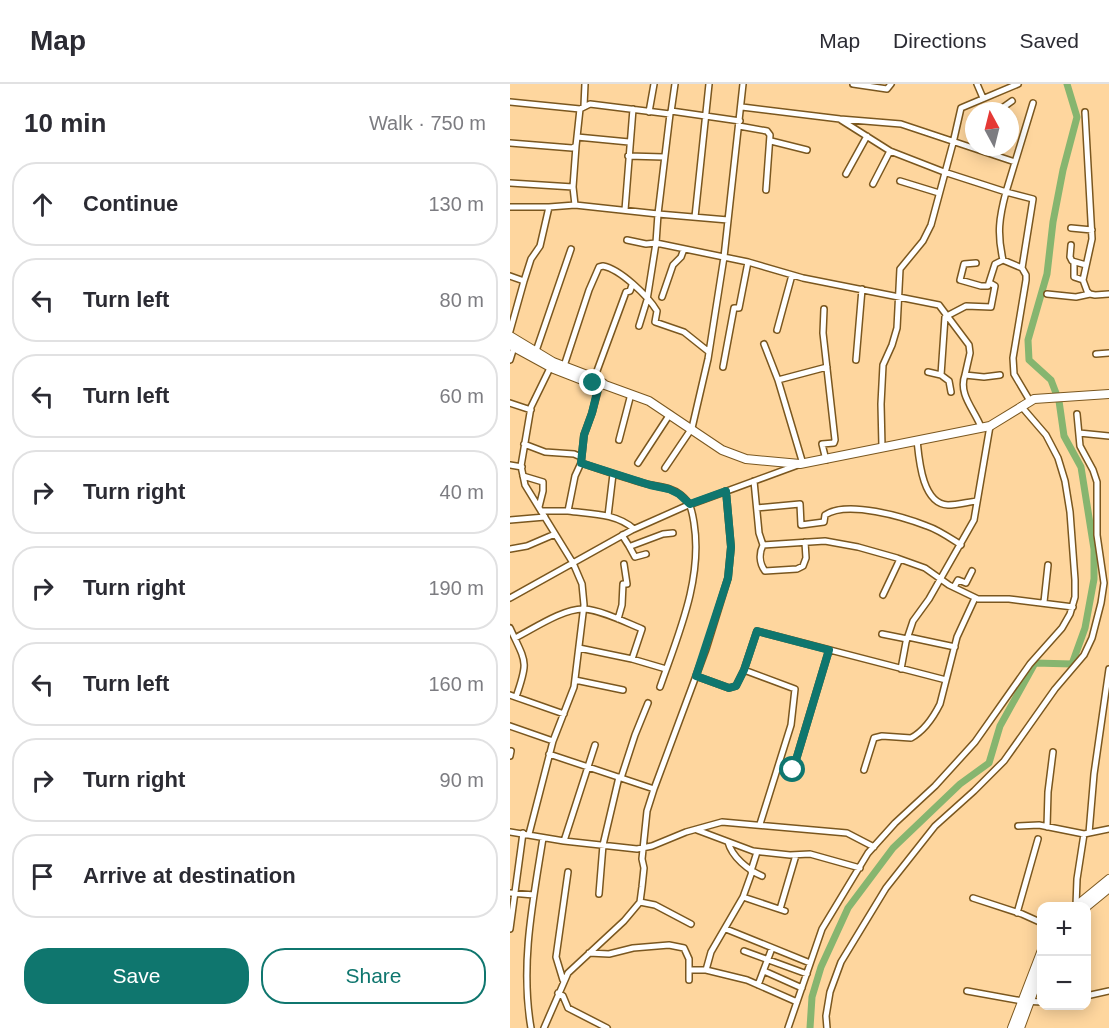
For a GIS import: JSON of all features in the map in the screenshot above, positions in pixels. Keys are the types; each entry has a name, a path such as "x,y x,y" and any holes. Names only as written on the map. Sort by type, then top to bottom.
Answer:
{"street":[{"path":"575,205 573,187 576,146 585,84"},
{"path":"649,112 654,84"},
{"path":"639,326 647,300 656,243 664,157 675,84"},
{"path":"695,217 709,84"},
{"path":"665,468 692,429 709,352 724,257 743,84"},
{"path":"853,84 887,89 891,84"},
{"path":"977,84 983,98"},
{"path":"882,447 880,404 883,365 897,328 900,269 923,241 931,225 961,108 1016,84"},
{"path":"510,102 582,108 590,104 649,112 706,116 767,131 771,141 766,190"},
{"path":"1003,260 998,236 1000,211 1033,103"},
{"path":"741,107 901,124 965,146"},
{"path":"625,210 633,110"},
{"path":"1085,112 1092,230 1091,250 1083,280 1090,294"},
{"path":"840,119 890,151 944,172 1032,199 1022,268"},
{"path":"846,174 867,136"},
{"path":"577,137 629,142"},
{"path":"771,141 807,150"},
{"path":"510,143 572,148 576,146"},
{"path":"873,184 890,151"},
{"path":"628,156 664,157"},
{"path":"1000,156 1015,162"},
{"path":"900,181 939,193"},
{"path":"510,183 573,187"},
{"path":"510,207 575,205 728,220"},
{"path":"510,331 531,259 540,246 549,207"},
{"path":"1071,228 1092,230"},
{"path":"627,240 646,244 656,243 724,257 792,275 939,305 970,348 963,393 986,427 974,520 913,621 900,669"},
{"path":"1071,245 1070,257 1074,263 1074,277 1083,280"},
{"path":"536,351 571,249"},
{"path":"662,297 673,265 681,257 684,249"},
{"path":"976,263 964,264 960,280 988,286 995,264 1003,260 1022,268 1026,275 1013,358 1014,374 1032,400"},
{"path":"723,367 734,308 739,308 748,262"},
{"path":"1074,263 1086,265"},
{"path":"564,366 599,267 606,266 620,273 657,311 655,322 684,332 709,352"},
{"path":"777,330 792,275"},
{"path":"510,276 524,280"},
{"path":"940,375 943,321 947,314 970,306 990,308 995,286 990,283"},
{"path":"568,511 598,382 626,292 630,291 632,285"},
{"path":"856,360 862,289"},
{"path":"1047,294 1076,297 1109,294"},
{"path":"824,309 823,333 835,440 834,443 822,444 826,460"},
{"path":"510,336 536,351 551,364 564,366 598,382"},
{"path":"764,344 778,380 801,464"},
{"path":"510,360 512,346 551,364 649,401 722,450 746,459 801,464"},
{"path":"1096,354 1109,353"},
{"path":"510,929 512,893 526,834 553,741 575,680 583,609 582,584 573,563 525,485 523,476 524,444 531,410 551,364"},
{"path":"778,380 827,367"},
{"path":"928,372 936,372 949,381 951,392"},
{"path":"965,375 984,377 1000,375"},
{"path":"619,440 631,394"},
{"path":"510,598 634,529 690,504 801,464 986,427 1032,400 1109,394"},
{"path":"510,404 531,410"},
{"path":"788,1028 828,916 874,847 975,742 1030,664 1062,628 1070,615 1075,597 1075,580 1065,480 1058,458 1046,435 1021,406"},
{"path":"638,463 669,414"},
{"path":"827,1028 826,1016 830,992 842,962 886,888 935,826 974,792 1004,761 1055,689 1084,655 1092,638 1104,583 1097,535 1097,482 1080,446 1077,414"},
{"path":"1079,433 1109,436"},
{"path":"917,440 923,477 934,499 949,505 977,501"},
{"path":"524,444 546,452 574,454 581,460 613,474 669,489 690,504 696,537 695,571 686,610 660,687"},
{"path":"510,465 522,467"},
{"path":"608,516 613,474"},
{"path":"523,476 543,482 540,509"},
{"path":"754,481 759,533 763,545 760,551 761,566 765,571 797,569 803,566 806,558 805,542"},
{"path":"544,1028 568,973 624,921 640,902 647,811 696,676 728,578 731,547 726,491"},
{"path":"757,508 800,504 801,525 824,522 825,515 830,512 853,509 869,511 929,527 961,544"},
{"path":"540,509 608,516 626,522 634,529"},
{"path":"510,520 545,517"},
{"path":"629,546 663,534 673,533"},
{"path":"510,549 527,546 555,534"},
{"path":"622,535 635,557 646,554"},
{"path":"763,545 825,541 858,547 925,568 975,598 1044,602 1072,607"},
{"path":"883,595 900,559"},
{"path":"618,620 623,584 627,584 624,564"},
{"path":"1044,602 1048,565"},
{"path":"954,587 958,580 966,583 972,571"},
{"path":"864,770 874,738 882,736 911,738 924,728 940,704 960,630 975,598"},
{"path":"514,638 558,616 583,609 642,629 632,659"},
{"path":"510,628 526,661 525,670 513,696 564,714"},
{"path":"696,676 732,687 740,682 757,631 946,680"},
{"path":"882,634 955,647"},
{"path":"579,648 666,669"},
{"path":"793,770 829,650"},
{"path":"1076,902 1076,885 1087,834 1109,669"},
{"path":"744,670 795,689 791,725 760,824"},
{"path":"575,680 623,690"},
{"path":"599,894 603,845 620,778 648,703"},
{"path":"510,726 553,741"},
{"path":"564,841 595,745"},
{"path":"1047,827 1053,752"},
{"path":"549,754 654,789"},
{"path":"510,831 564,841 643,848 722,822 847,833 874,847"},
{"path":"1018,826 1047,827 1087,834 1109,829"},
{"path":"696,829 758,852 810,854 860,868"},
{"path":"531,1028 526,978 534,895 543,838"},
{"path":"1017,913 1038,839"},
{"path":"728,842 730,850 752,871 762,876"},
{"path":"706,970 711,952 743,897 758,852"},
{"path":"743,897 783,910 796,855"},
{"path":"564,980 556,957 568,872"},
{"path":"1081,902 1109,879"},
{"path":"1091,903 1109,888"},
{"path":"512,893 534,895"},
{"path":"973,898 1037,921"},
{"path":"640,902 655,905 691,924"},
{"path":"726,929 810,963"},
{"path":"589,952 609,954 633,948 676,945 687,952 689,980"},
{"path":"758,985 772,948"},
{"path":"744,951 807,974"},
{"path":"1020,1028 1025,1002 1039,956"},
{"path":"689,970 706,970 747,980 797,1002"},
{"path":"764,971 802,988"},
{"path":"1012,1028 1037,976"},
{"path":"1091,995 1109,990"},
{"path":"967,991 1025,1002 1037,1002"},
{"path":"558,993 564,996 568,1008 608,1028"}],"waterway":[{"path":"810,1028 812,997 821,967 848,908 893,848 960,784 989,763 1000,726 1035,663 1072,664 1085,628 1094,579 1094,549 1081,467 1064,436 1059,401 1051,380 1029,360 1028,340 1047,274 1053,222 1063,170 1077,117 1067,84"}],"route":[{"path":"593,383 599,384 584,435 581,463 669,489 690,504 726,491 731,547 728,578 696,676 729,688 736,686 740,682 757,631 829,650 793,770"}]}
